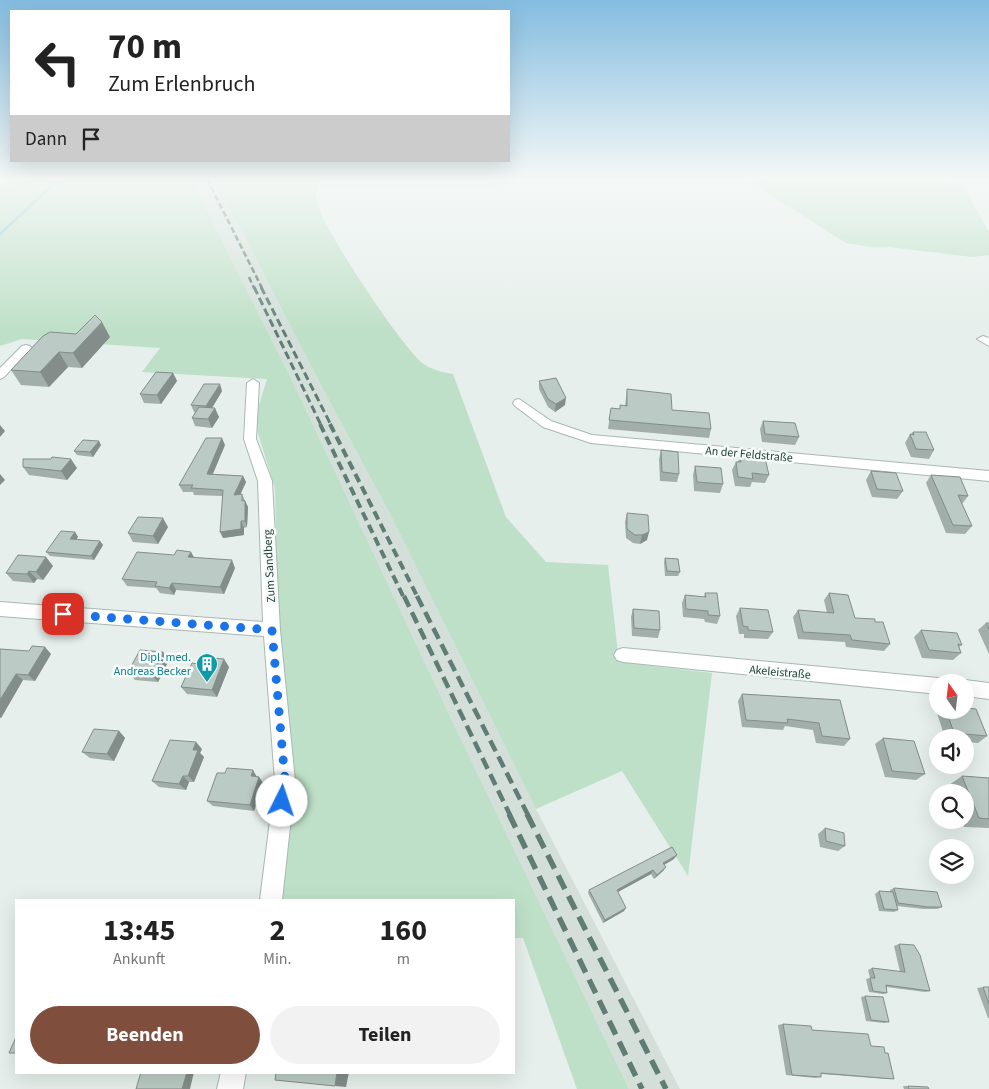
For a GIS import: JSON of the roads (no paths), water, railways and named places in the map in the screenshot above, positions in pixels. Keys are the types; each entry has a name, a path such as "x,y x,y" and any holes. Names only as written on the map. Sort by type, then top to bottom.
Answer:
{"street":[{"path":"0,375 26,348"},
{"name":"Zum Sandberg","path":"253,383 250,439 265,481 272,630 285,781 271,899"},
{"name":"An der Feldstraße","path":"519,403 547,424 591,439 989,476"},
{"path":"0,609 272,630"},
{"name":"Akeleistraße","path":"623,656 929,685"},
{"path":"974,689 989,690"},
{"path":"230,1089 234,1074"}],"waterway":[{"path":"0,234 4,230"}],"railway":[{"path":"233,230 262,288"},
{"path":"249,277 254,288"},
{"path":"254,287 321,425"},
{"path":"261,287 331,425"},
{"path":"320,424 404,598"},
{"path":"330,424 418,598"},
{"path":"404,596 510,815"},
{"path":"417,596 528,815"},
{"path":"509,814 642,1089"},
{"path":"527,814 666,1089"}],"place":[{"name":"Dipl. med. Andreas Becker","path":"207,683"}]}
